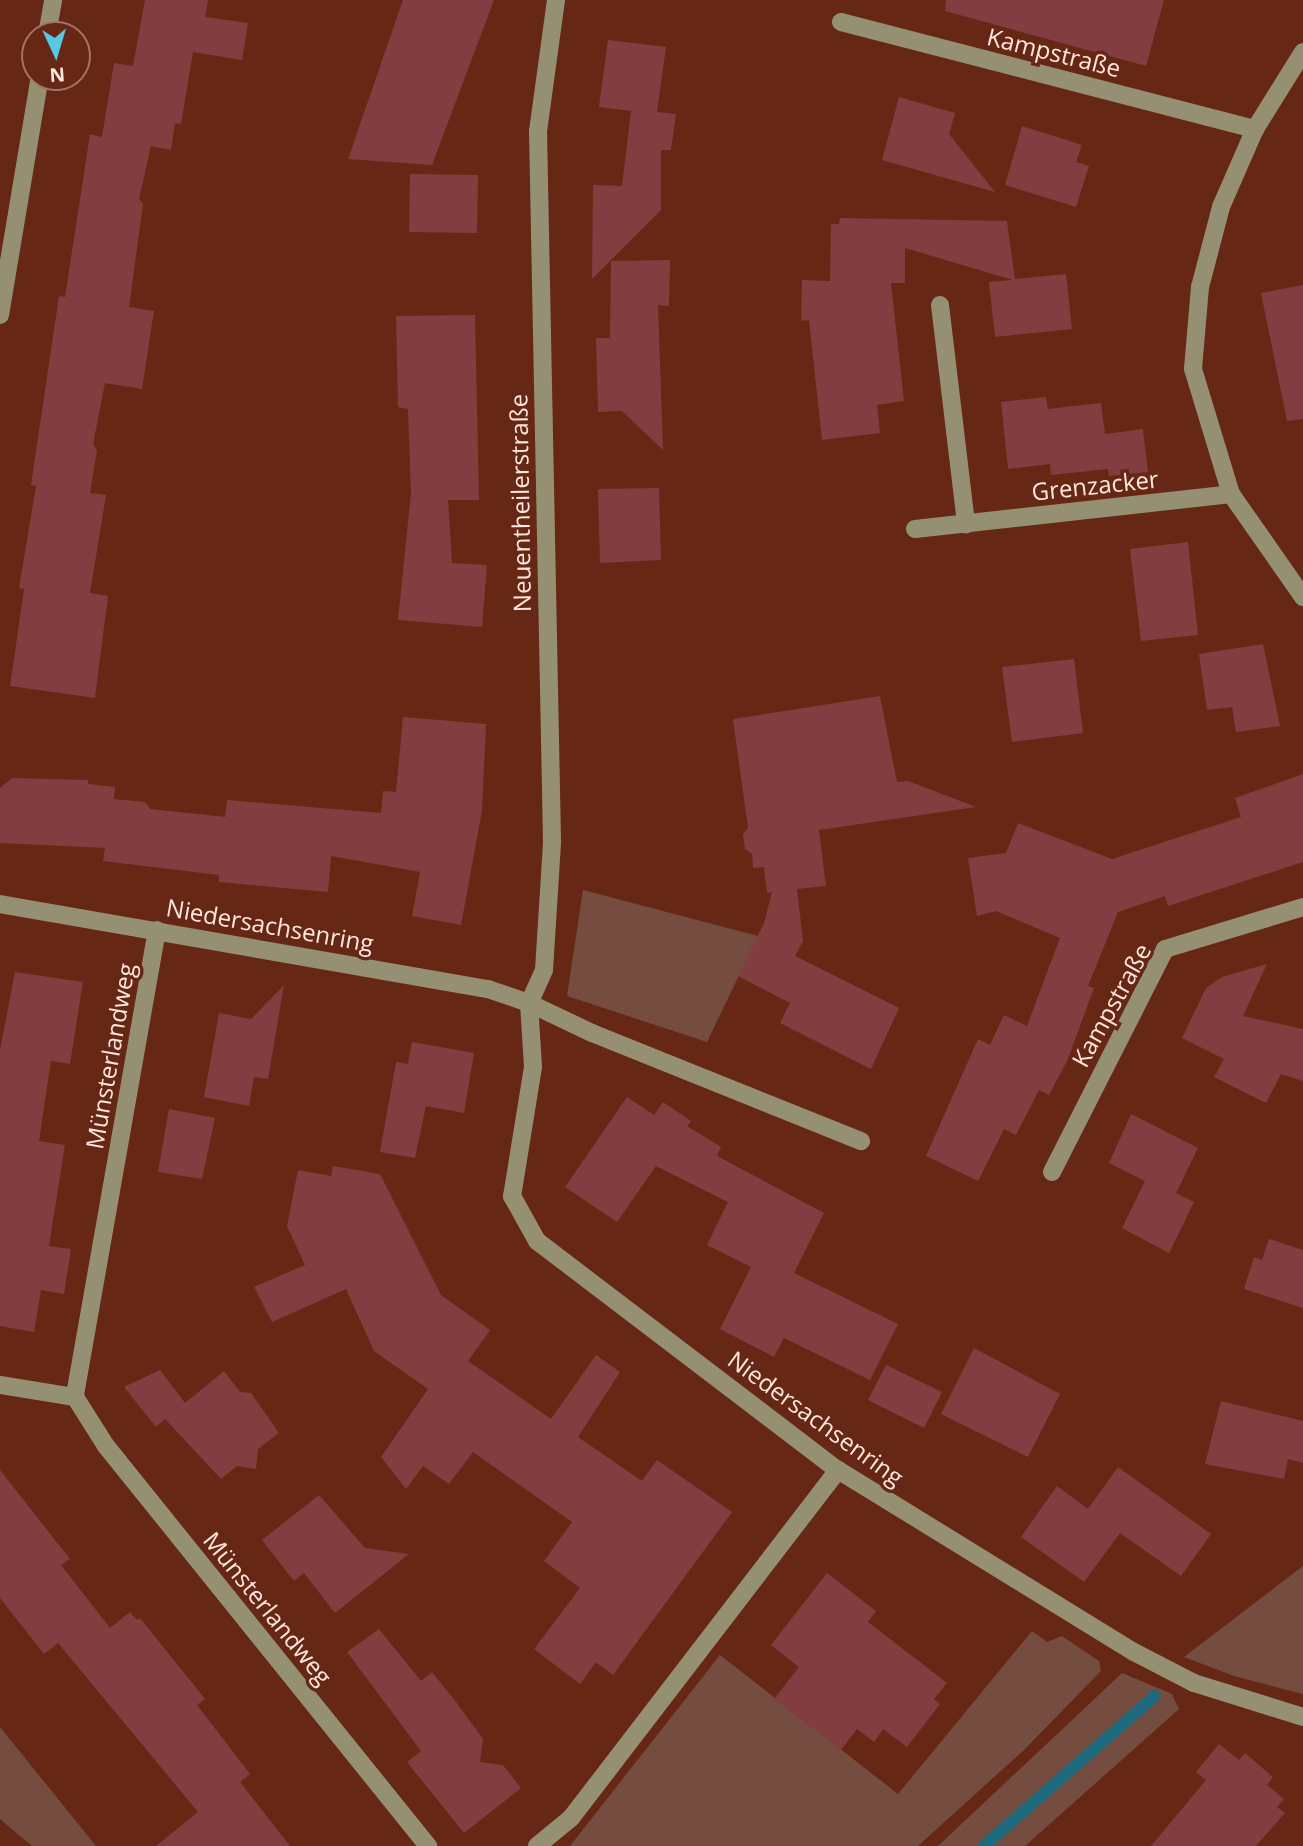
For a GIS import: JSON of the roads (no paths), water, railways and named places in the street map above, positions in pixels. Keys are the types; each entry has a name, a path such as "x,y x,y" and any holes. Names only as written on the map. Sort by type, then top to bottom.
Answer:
{"street":[{"path":"49,21 53,0"},
{"name":"Neuentheilerstraße","path":"529,1003 544,970 552,843 538,131 555,0"},
{"name":"Kampstraße","path":"841,22 1255,129"},
{"path":"1303,52 1255,129 1221,207 1200,287 1193,369 1231,494 1303,597"},
{"path":"0,315 38,91"},
{"path":"940,305 966,524"},
{"name":"Grenzacker","path":"915,529 1231,494"},
{"name":"Niedersachsenring","path":"0,904 488,989 529,1003 592,1034 861,1141"},
{"name":"Kampstraße","path":"1052,1172 1165,949 1303,907"},
{"name":"Münsterlandweg","path":"157,930 75,1397 106,1446 428,1846"},
{"name":"Niedersachsenring","path":"529,1003 533,1067 512,1196 537,1241 838,1470 1134,1651 1194,1683 1303,1717"},
{"path":"0,1385 75,1397"},
{"path":"537,1846 571,1818 838,1470"}],"waterway":[{"path":"984,1846 1155,1696"}]}
